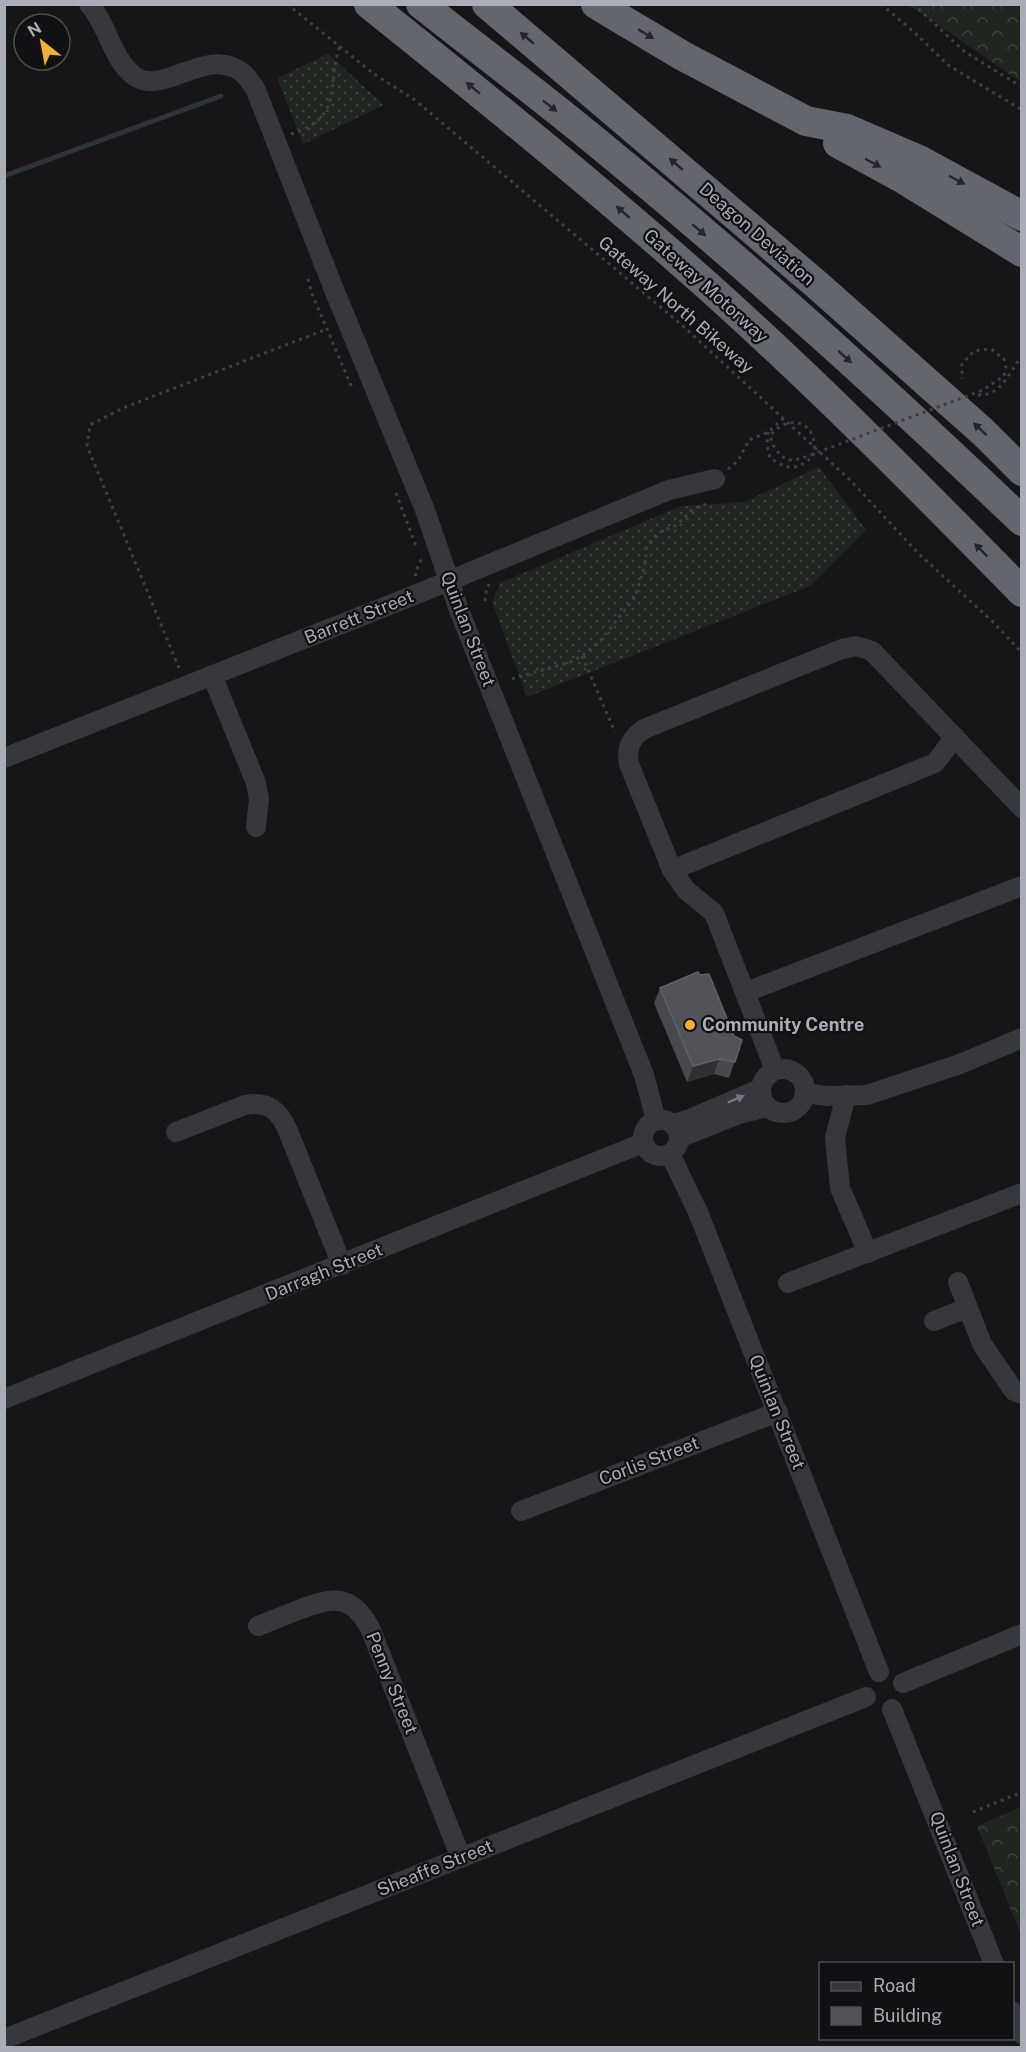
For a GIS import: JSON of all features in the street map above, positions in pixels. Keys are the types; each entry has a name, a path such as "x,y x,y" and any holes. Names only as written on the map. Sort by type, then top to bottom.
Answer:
{"highway":[{"name":"Gateway Motorway","path":"369,4 488,99 711,290 872,440 1022,592"},
{"name":"Gateway Motorway","path":"421,4 606,150 792,310 926,429 1022,521"},
{"name":"Deagon Deviation","path":"487,4 825,292 983,432 1022,471"},
{"path":"596,4 683,56 806,121 841,146 902,178 1022,252"},
{"path":"806,121 847,129 920,160 1022,216"}],"street":[{"name":"Quinlan Street","path":"89,4 98,14 120,60 135,76 156,82 204,65 221,64 244,74 255,88 335,292 425,510 449,580 633,1047 650,1096 670,1134 698,1212 879,1672"},
{"name":"Barrett Street","path":"4,758 669,490 715,479"},
{"path":"775,1070 714,913 686,890 672,870 629,764 628,745 634,736 644,729 842,649 856,646 872,651 1022,808"},
{"path":"212,675 256,783 259,800 256,827"},
{"path":"672,870 934,763 955,737"},
{"path":"746,992 1022,886"},
{"path":"805,1093 827,1096 867,1095 960,1064 1022,1038"},
{"path":"790,1069 801,1078 805,1093 799,1106 787,1112 780,1113 764,1098 765,1077 775,1070 790,1069"},
{"path":"846,1095 835,1138 840,1188 868,1252"},
{"path":"670,1134 651,1123 644,1132 645,1148 654,1155 665,1156 670,1134 690,1119 764,1098"},
{"path":"176,1132 244,1105 255,1103 275,1110 285,1124 342,1265"},
{"name":"Darragh Street","path":"4,1399 643,1143"},
{"path":"788,1283 1022,1193"},
{"path":"958,1282 982,1344 1014,1391 1022,1394"},
{"path":"934,1321 967,1308"},
{"name":"Corlis Street","path":"521,1511 778,1412"},
{"name":"Penny Street","path":"258,1626 321,1601 336,1599 350,1603 363,1614 461,1858"},
{"path":"903,1683 1022,1634"},
{"path":"879,1672 896,1674 903,1683 904,1695 898,1706 892,1709 874,1707 866,1697 865,1691 869,1680 879,1672"},
{"name":"Sheaffe Street","path":"4,2039 866,1697"},
{"name":"Quinlan Street","path":"892,1709 993,1962"},
{"path":"1014,2016 1022,2034"}],"path":[{"name":"Gateway North Bikeway","path":"287,4 375,74 415,100 684,327 850,480 918,552 993,622 1022,653"},
{"path":"881,4 915,33 948,66 1022,110"},
{"path":"913,4 965,52 1022,87"},
{"path":"275,140 314,123 326,112 332,99 336,56 340,46"},
{"path":"186,686 87,446 90,425 123,408 327,329"},
{"path":"768,432 766,445 770,458 784,467 803,465 813,456 815,447 813,434 805,426 793,421 783,424 770,436 772,445 780,455 788,460 800,459 808,456 817,452 983,390 1004,376 1006,367 1004,359 991,349 974,351 962,364 962,378 967,385"},
{"path":"972,392 979,395 996,390 1004,384 1011,369 1022,356"},
{"path":"715,479 738,461 749,440 768,432 783,419"},
{"path":"512,679 582,656 601,640 635,597 645,565 647,546 658,533 677,525 693,509 709,504"},
{"path":"485,601 486,592 495,578"},
{"path":"582,656 619,739 628,745"},
{"path":"973,1812 1022,1792"}],"green space":[{"path":"909,5 1021,5 1021,82"},
{"path":"328,54 384,105 303,144 277,78"},
{"path":"819,467 866,530 810,586 527,697 492,602 500,583 681,506 744,502"},
{"path":"1021,1807 1021,1935 977,1826"}],"building":[{"name":"Community Centre","path":"698,972 700,975 709,974 734,1036 742,1040 735,1062 719,1059 693,1066 660,988"}],"waterway":[{"path":"4,176 221,96"}],"place":[{"name":"Community Centre","path":"690,1025"}]}
